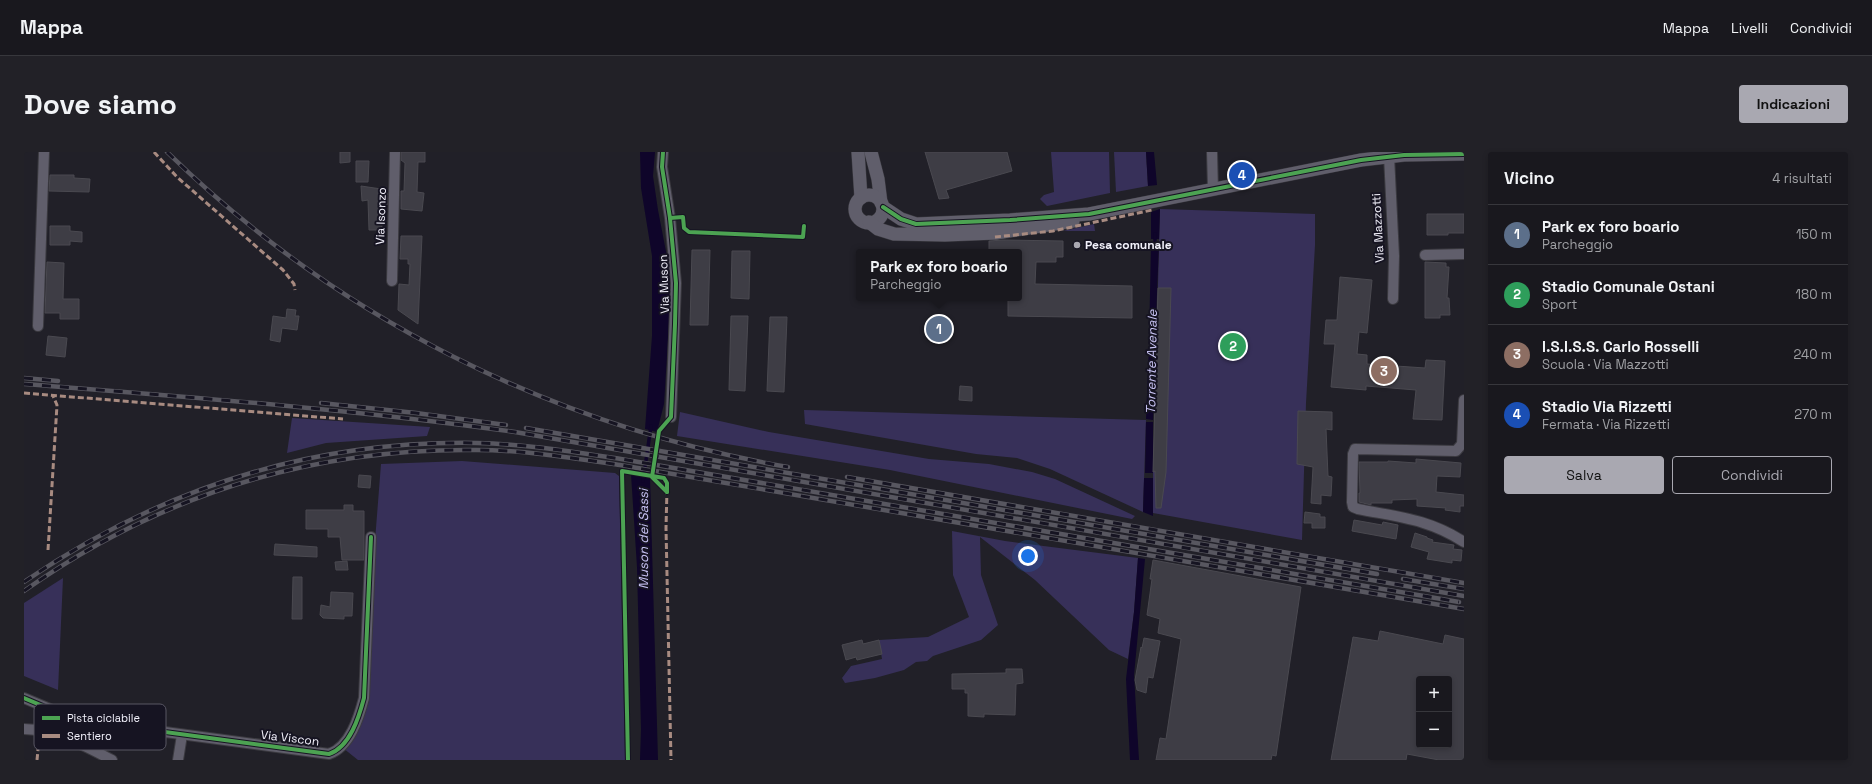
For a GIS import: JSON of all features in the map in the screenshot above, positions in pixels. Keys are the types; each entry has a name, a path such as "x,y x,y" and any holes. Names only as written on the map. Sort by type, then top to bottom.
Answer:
{"street":[{"path":"38,326 44,152"},
{"name":"Via Isonzo","path":"392,281 396,152"},
{"name":"Via Muson","path":"663,152 662,167 670,218 676,283 671,417"},
{"path":"858,152 861,198 856,206 857,215 863,221 869,222 878,229 894,234 990,234 1069,223 1090,214"},
{"path":"869,222 879,218 882,205 878,179 870,152"},
{"path":"1212,152 1213,190"},
{"path":"903,220 916,224 972,222 1090,214 1343,163 1388,156 1456,154"},
{"name":"Via Mazzotti","path":"1388,156 1394,256 1393,299"},
{"path":"861,198 873,196 910,227 941,230 945,235"},
{"path":"945,235 949,229 964,228 972,222"},
{"path":"1425,255 1464,254"},
{"path":"1464,400 1462,444 1456,451 1358,448 1354,450 1352,457 1352,502 1354,507 1416,520 1443,529 1464,542"},
{"name":"Via Viscon","path":"166,733 330,754 337,751 345,741 358,719 364,698 371,537"},
{"name":"Via Viscon","path":"24,698 38,704"},
{"path":"24,729 34,730"},
{"path":"178,760 182,735"},
{"path":"92,750 112,760"}],"shaded area":[{"path":"1051,152 1109,152 1110,193 1047,206 1040,199 1044,195 1054,192"},
{"path":"1114,152 1146,152 1148,186 1116,192"},
{"path":"1160,209 1315,214 1315,245 1306,403 1302,540 1153,513"},
{"path":"1094,224 1095,231 1063,231"},
{"path":"804,410 1146,420 1143,512 1050,469 1017,458 976,454 805,424"},
{"path":"680,412 769,432 929,459 989,464 1032,472 1055,479 1135,516 1132,519 890,470 677,436"},
{"path":"292,418 430,427 427,436 326,443 287,453"},
{"path":"462,461 615,473 619,476 625,760 358,760 343,748 361,720 381,464"},
{"path":"952,531 1005,541 1138,558 1134,612 1128,659 1109,650 1035,580 980,537 981,575 998,625 981,640 933,656 927,661 916,662 904,670 875,678 845,683 842,678 851,666 882,659 879,640 928,637 969,617 953,575"},
{"path":"63,578 58,690 24,676 24,603"}],"water":[{"path":"640,152 655,152 653,176 668,262 670,306 664,404 657,432 645,429 652,336 652,256 641,188"},
{"path":"1146,152 1154,152 1157,185 1148,186"},
{"path":"1160,209 1159,239 1151,239 1151,212"},
{"path":"1151,244 1159,244 1155,343 1149,342"},
{"path":"1149,346 1155,346 1153,420 1146,419"},
{"path":"1146,422 1153,422 1153,473 1145,473"},
{"path":"631,474 650,477 658,760 640,760 641,729 637,567"},
{"path":"1144,478 1153,478 1153,516 1143,512"},
{"path":"1138,558 1145,559 1134,675 1139,760 1130,760 1126,679 1134,612"}],"building":[{"path":"340,152 350,152 350,162 340,163"},
{"path":"401,152 425,152 425,162 418,162 417,192 424,193 422,211 401,209 401,191 404,191 405,163 401,160"},
{"path":"925,152 1007,152 1012,171 946,190 949,198 939,199"},
{"path":"356,161 369,161 368,182 356,182"},
{"path":"50,175 74,175 74,178 90,179 89,192 49,191"},
{"path":"361,186 388,190 387,205 382,205 382,230 369,230 368,200 362,201"},
{"path":"1427,214 1464,214 1464,233 1427,235"},
{"path":"50,226 70,226 70,231 82,232 82,242 70,241 70,245 50,245"},
{"path":"401,236 422,236 418,324 398,310 399,284 409,285 410,264 408,264 408,259 400,259"},
{"path":"989,241 1063,241 1063,257 1056,257 1056,262 1036,262 1035,284 1132,286 1132,318 1008,316 1008,301 1022,301 1022,249 989,249"},
{"path":"692,250 710,250 708,325 690,325"},
{"path":"732,251 750,251 749,299 731,298"},
{"path":"47,262 64,263 63,299 79,299 79,319 60,319 60,313 45,313"},
{"path":"1425,262 1446,263 1446,267 1449,267 1447,298 1449,298 1450,315 1440,315 1440,318 1425,318"},
{"path":"1340,277 1372,280 1367,333 1359,332 1357,354 1367,355 1367,364 1425,368 1426,360 1445,361 1442,420 1413,419 1416,390 1366,386 1366,390 1331,387 1335,344 1324,344 1326,320 1337,320"},
{"path":"1158,288 1171,288 1166,472 1161,508 1156,508 1155,471 1153,472"},
{"path":"287,309 296,310 295,316 299,316 297,330 282,328 280,342 270,340 273,316 286,318"},
{"path":"731,316 748,316 745,391 729,390"},
{"path":"770,317 787,317 784,392 767,391"},
{"path":"48,336 67,338 65,357 46,355"},
{"path":"960,386 972,387 972,401 959,400"},
{"path":"1298,411 1332,412 1332,430 1326,429 1328,476 1332,477 1331,496 1321,495 1321,504 1311,503 1313,467 1297,464"},
{"path":"1416,459 1461,463 1460,477 1437,476 1436,492 1464,495 1464,506 1460,506 1460,512 1445,510 1446,508 1417,506 1417,499 1392,500 1392,503 1371,503 1371,505 1359,502 1359,462 1388,461 1416,463"},
{"path":"359,475 371,476 370,488 358,487"},
{"path":"344,505 353,505 353,511 364,511 364,560 342,560 340,537 328,537 328,529 306,529 306,510 344,510"},
{"path":"1305,512 1320,514 1320,517 1325,517 1325,528 1312,528 1312,523 1304,523"},
{"path":"1354,520 1382,525 1383,522 1398,525 1396,539 1352,531"},
{"path":"1415,533 1433,540 1432,542 1454,545 1453,549 1462,550 1461,561 1452,560 1452,563 1427,559 1429,552 1411,547"},
{"path":"275,544 317,547 317,557 274,555"},
{"path":"1153,560 1301,587 1276,756 1272,755 1271,760 1156,760 1160,738 1166,739 1181,639 1158,633 1160,619 1147,615"},
{"path":"347,561 348,570 336,570 335,562"},
{"path":"293,577 302,577 302,619 292,619"},
{"path":"331,592 353,593 352,616 344,616 344,619 323,618 320,615 321,605 330,607"},
{"path":"1380,631 1443,644 1445,635 1464,639 1464,760 1439,760 1407,754 1406,760 1331,760 1353,637 1378,641"},
{"path":"1144,638 1160,641 1153,678 1148,677 1146,693 1137,690 1135,680"},
{"path":"862,640 863,644 879,640 882,654 857,660 856,657 846,660 842,645"},
{"path":"1006,669 1022,669 1023,683 1016,684 1015,715 984,714 984,717 968,716 968,693 965,693 965,689 952,689 952,674 1006,673"}],"waterway":[{"name":"Torrente Avenale","path":"1155,234 1155,248"},
{"name":"Muson dei Sassi","path":"643,481 651,426"}],"railway":[{"path":"167,152 233,212 303,266 377,314 454,357 533,393 616,424 701,449 788,467"},
{"path":"24,378 58,381"},
{"path":"24,384 331,410 515,432 1464,596"},
{"path":"321,403 416,413 506,425"},
{"path":"526,428 1377,574"},
{"path":"24,582 76,549 129,521 184,496 240,476 297,461 356,450 416,444 477,443 532,447 621,459 1459,602"},
{"path":"24,591 76,557 129,528 183,504 239,484 296,468 354,458 414,452 494,450 566,457 620,465 1464,609"},
{"path":"847,477 1464,583"},
{"path":"1403,579 1464,589"}],"marked path":[{"path":"154,152 177,177 283,270 294,284 295,290"},
{"path":"995,237 1053,231 1152,210"},
{"path":"24,393 343,419"},
{"path":"48,550 57,405 53,396"},
{"path":"667,489 666,528 671,760"},
{"path":"37,760 38,750"}],"cycle path":[{"path":"663,152 662,167 670,218 676,283 675,324 671,417 659,431 652,477 667,492"},
{"path":"883,207 901,219 916,224 1010,220 1089,214 1361,160 1404,155 1464,154"},
{"path":"670,218 683,217 684,228 689,232 803,237 804,226"},
{"path":"628,760 622,471 664,478 667,483 667,492"},
{"path":"166,732 329,754 343,745 356,722 364,698 371,537"},
{"path":"24,698 38,704"}],"place":[{"name":"Stadio Via Rizzetti","path":"1242,175"},
{"name":"Pesa comunale","path":"1077,245"},
{"name":"Park ex foro boario","path":"939,329"},
{"name":"Stadio Comunale Ostani","path":"1233,346"},
{"name":"I.S.I.S.S. Carlo Rosselli","path":"1384,371"}]}
